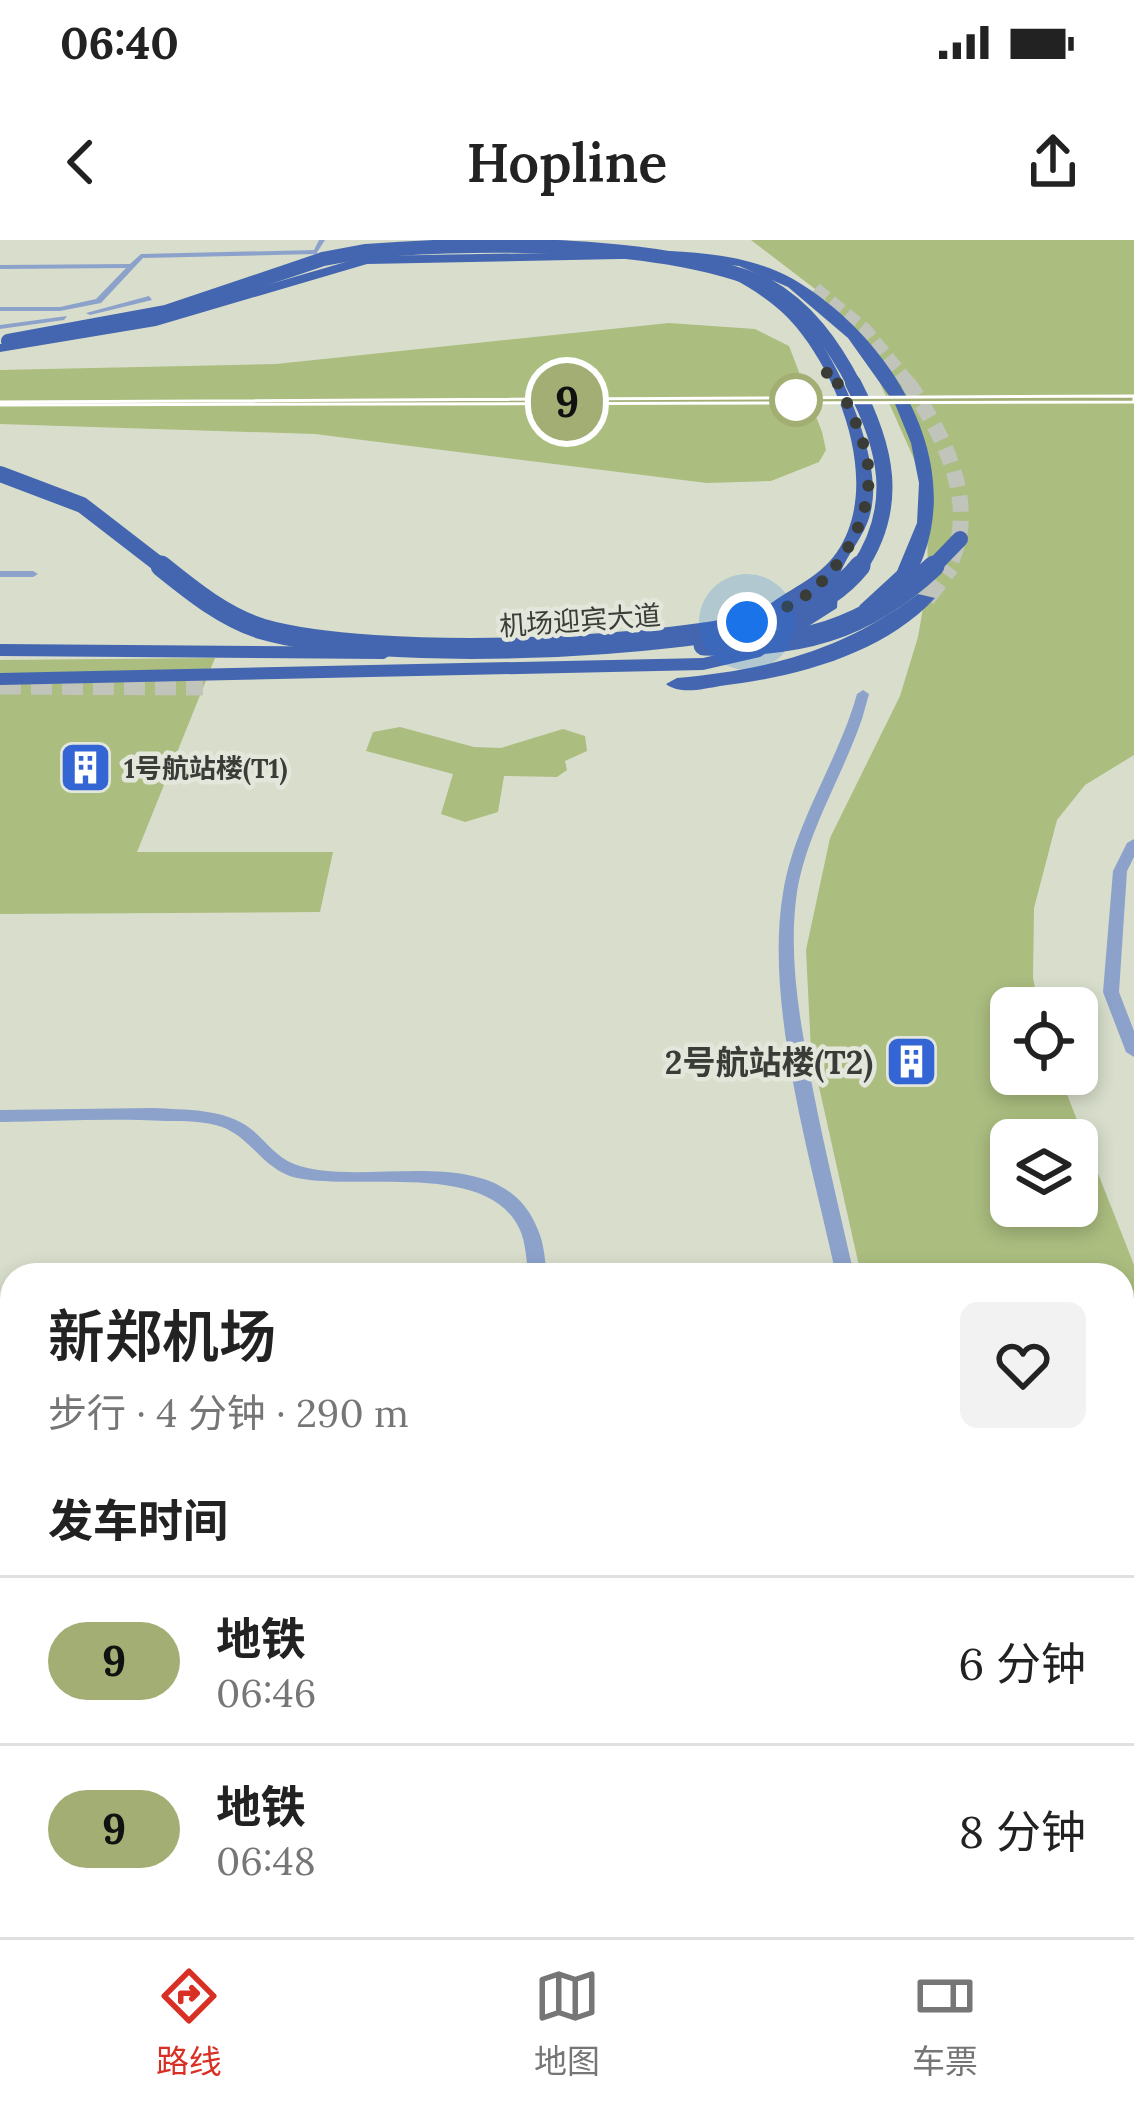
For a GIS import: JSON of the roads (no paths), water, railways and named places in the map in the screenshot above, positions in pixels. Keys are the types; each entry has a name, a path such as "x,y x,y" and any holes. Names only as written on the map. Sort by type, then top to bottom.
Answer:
{"main road":[{"name":"机场迎宾大道","path":"0,650 548,655 691,638 800,600 855,537 868,494 861,435 816,337 758,286 705,263 456,249 328,267 156,322 2,339"},
{"path":"632,639 784,616 829,596 882,528 888,488 884,457 850,372 813,318 766,283 729,265 661,249"},
{"path":"2,339 166,312 322,259 366,251 661,249 750,261 815,289"},
{"path":"0,679 703,664 814,632 880,601 907,574 927,526 926,468 888,380 847,326 791,284 736,261 683,255 556,258"},
{"path":"0,474 90,509 200,601 258,628 340,641 632,639 779,646 831,636 908,595 960,539"},
{"path":"827,608 831,568"},
{"path":"753,652 827,608 907,574"},
{"path":"203,685 644,687 730,681 829,659 926,598"},
{"path":"548,655 690,650 797,628"}],"lane":[{"path":"0,309 88,305 105,298 141,256 316,252 322,240"},
{"path":"0,267 130,266"},
{"path":"2,339 149,298"},
{"path":"0,574 33,574"},
{"path":"843,1263 789,981 790,894 818,810 854,736 863,694"},
{"path":"1134,843 1120,871 1111,992 1134,1052"},
{"path":"0,1117 211,1118 245,1133 291,1171 428,1174 471,1182 506,1199 522,1218 533,1234 537,1263"}],"tunnel":[{"path":"815,289 865,330 911,386"},
{"path":"908,383 945,449 960,497 957,546 947,568"},
{"path":"925,598 947,568"},
{"path":"0,684 203,685"}],"metro line":[{"name":"9","path":"0,405 1134,400"}],"place":[{"name":"1号航站楼(T1)","path":"85,768"},
{"name":"2号航站楼(T2)","path":"912,1062"}]}
